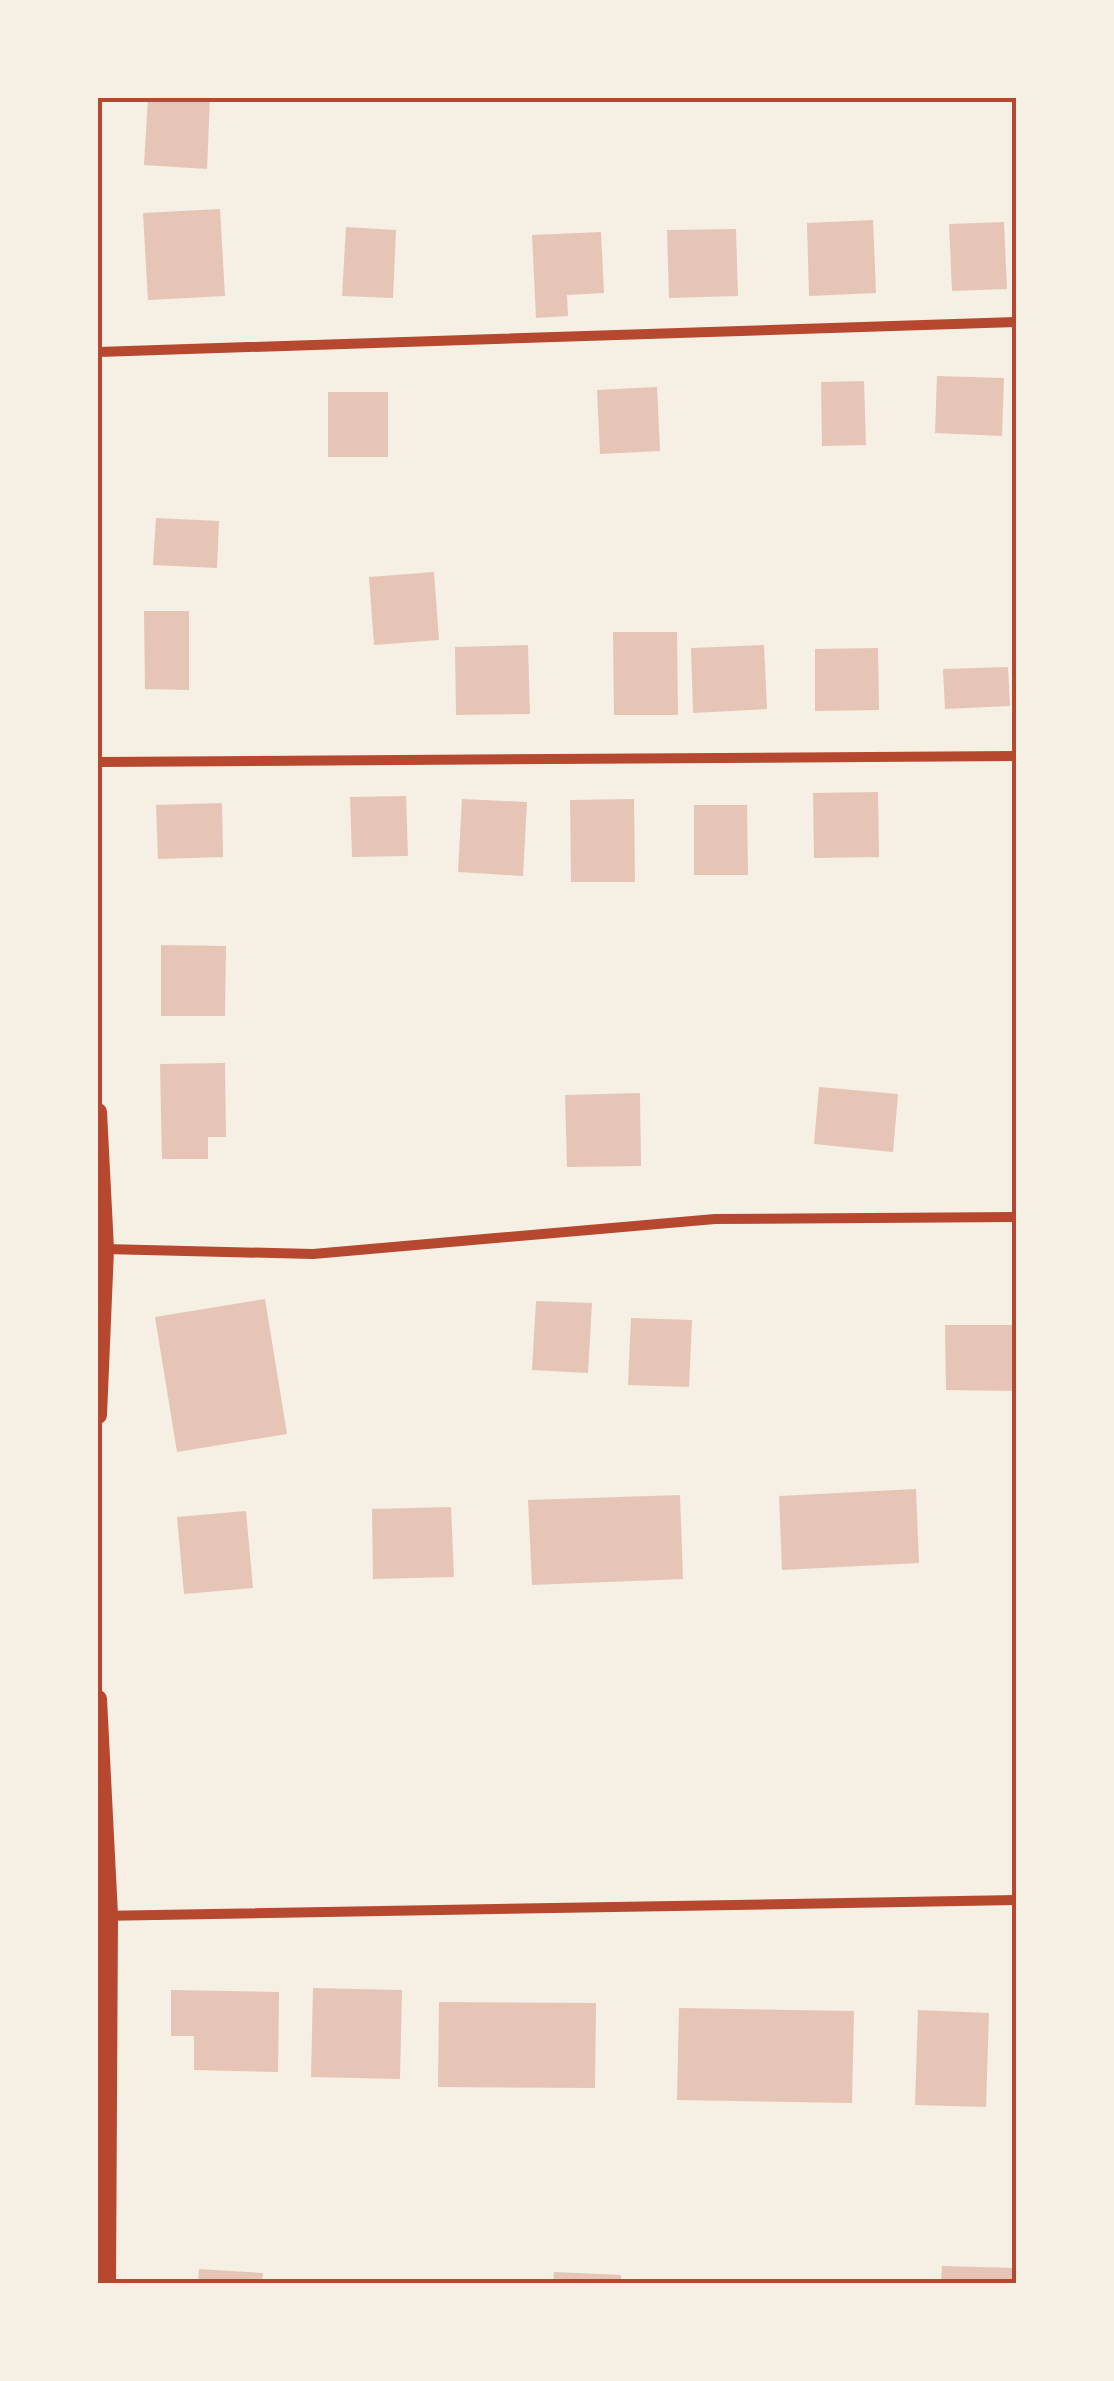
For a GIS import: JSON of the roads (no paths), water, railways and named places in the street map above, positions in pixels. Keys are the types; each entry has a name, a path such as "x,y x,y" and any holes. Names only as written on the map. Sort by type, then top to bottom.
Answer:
{"street":[{"path":"98,352 1016,322"},
{"path":"98,762 1016,756"},
{"path":"98,1112 106,1248 98,1415"},
{"path":"106,1248 313,1254 716,1220 1016,1217"},
{"path":"98,1699 107,2284"},
{"path":"103,1915 1016,1900"}]}
